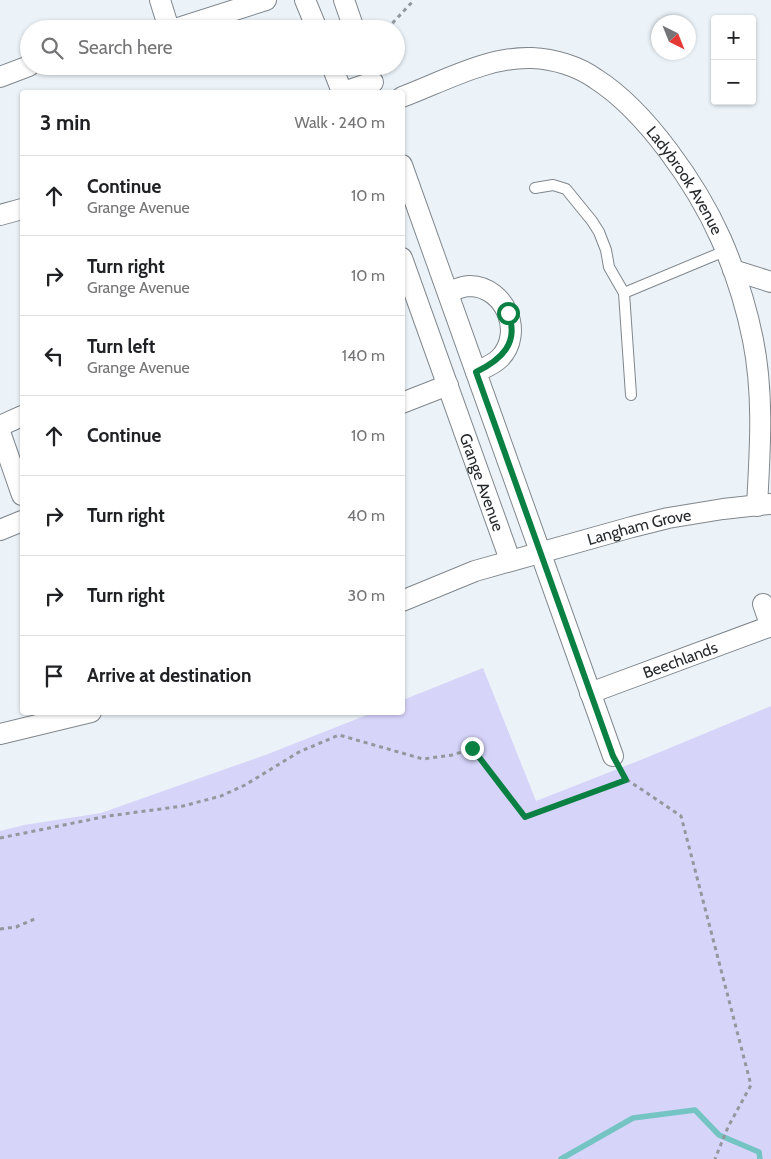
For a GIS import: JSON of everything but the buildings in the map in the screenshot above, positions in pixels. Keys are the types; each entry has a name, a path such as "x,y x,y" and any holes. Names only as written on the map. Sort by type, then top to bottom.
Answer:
{"street":[{"path":"160,0 167,20"},
{"path":"203,20 266,0"},
{"path":"305,0 313,20"},
{"path":"344,0 351,20"},
{"name":"Ladybrook Avenue","path":"405,96 487,64 518,58 549,60 585,72 603,84 623,100 663,145 690,182 726,250 747,318 764,364 762,425 764,505"},
{"path":"0,77 20,69"},
{"path":"336,75 342,90"},
{"path":"348,90 372,80"},
{"name":"Grange Avenue","path":"405,173 613,756"},
{"path":"0,215 20,209"},
{"path":"733,270 771,282"},
{"name":"Grange Avenue","path":"405,271 411,297 451,394 510,560"},
{"path":"411,297 446,286 465,286 480,288 498,299 506,308 510,317 511,335 504,352 496,362 476,372"},
{"path":"405,402 451,394 484,392"},
{"path":"0,426 20,417"},
{"path":"0,432 20,489"},
{"name":"Langham Grove","path":"405,600 460,577 510,560 541,554 599,536 668,518 723,509 764,505"},
{"path":"0,530 20,522"},
{"name":"Beechlands","path":"590,693 771,626 763,604"},
{"path":"0,734 79,715"}],"lane":[{"path":"535,188 562,187 585,212 599,232 606,250 609,267 624,293 631,396"},
{"path":"624,293 726,250"}],"path":[{"path":"395,20 414,0"},
{"path":"0,838 108,816 183,806 220,796 245,785 299,752 339,735 423,759 452,756 472,748 525,817 626,780"},
{"path":"613,756 626,780 681,816 750,1085 716,1152 715,1159"},
{"path":"0,929 16,927 37,918"}],"shaded area":[{"path":"483,668 536,801 771,706 771,1159 0,1159 0,831 24,825 101,813 268,754 367,715 405,715 405,699"}],"waterway":[{"path":"561,1159 633,1118 695,1110 719,1135 759,1152 760,1159"}],"route":[{"path":"472,748 525,817 626,780 613,756 476,372 492,365 502,356 508,344 512,328 508,313"}]}
